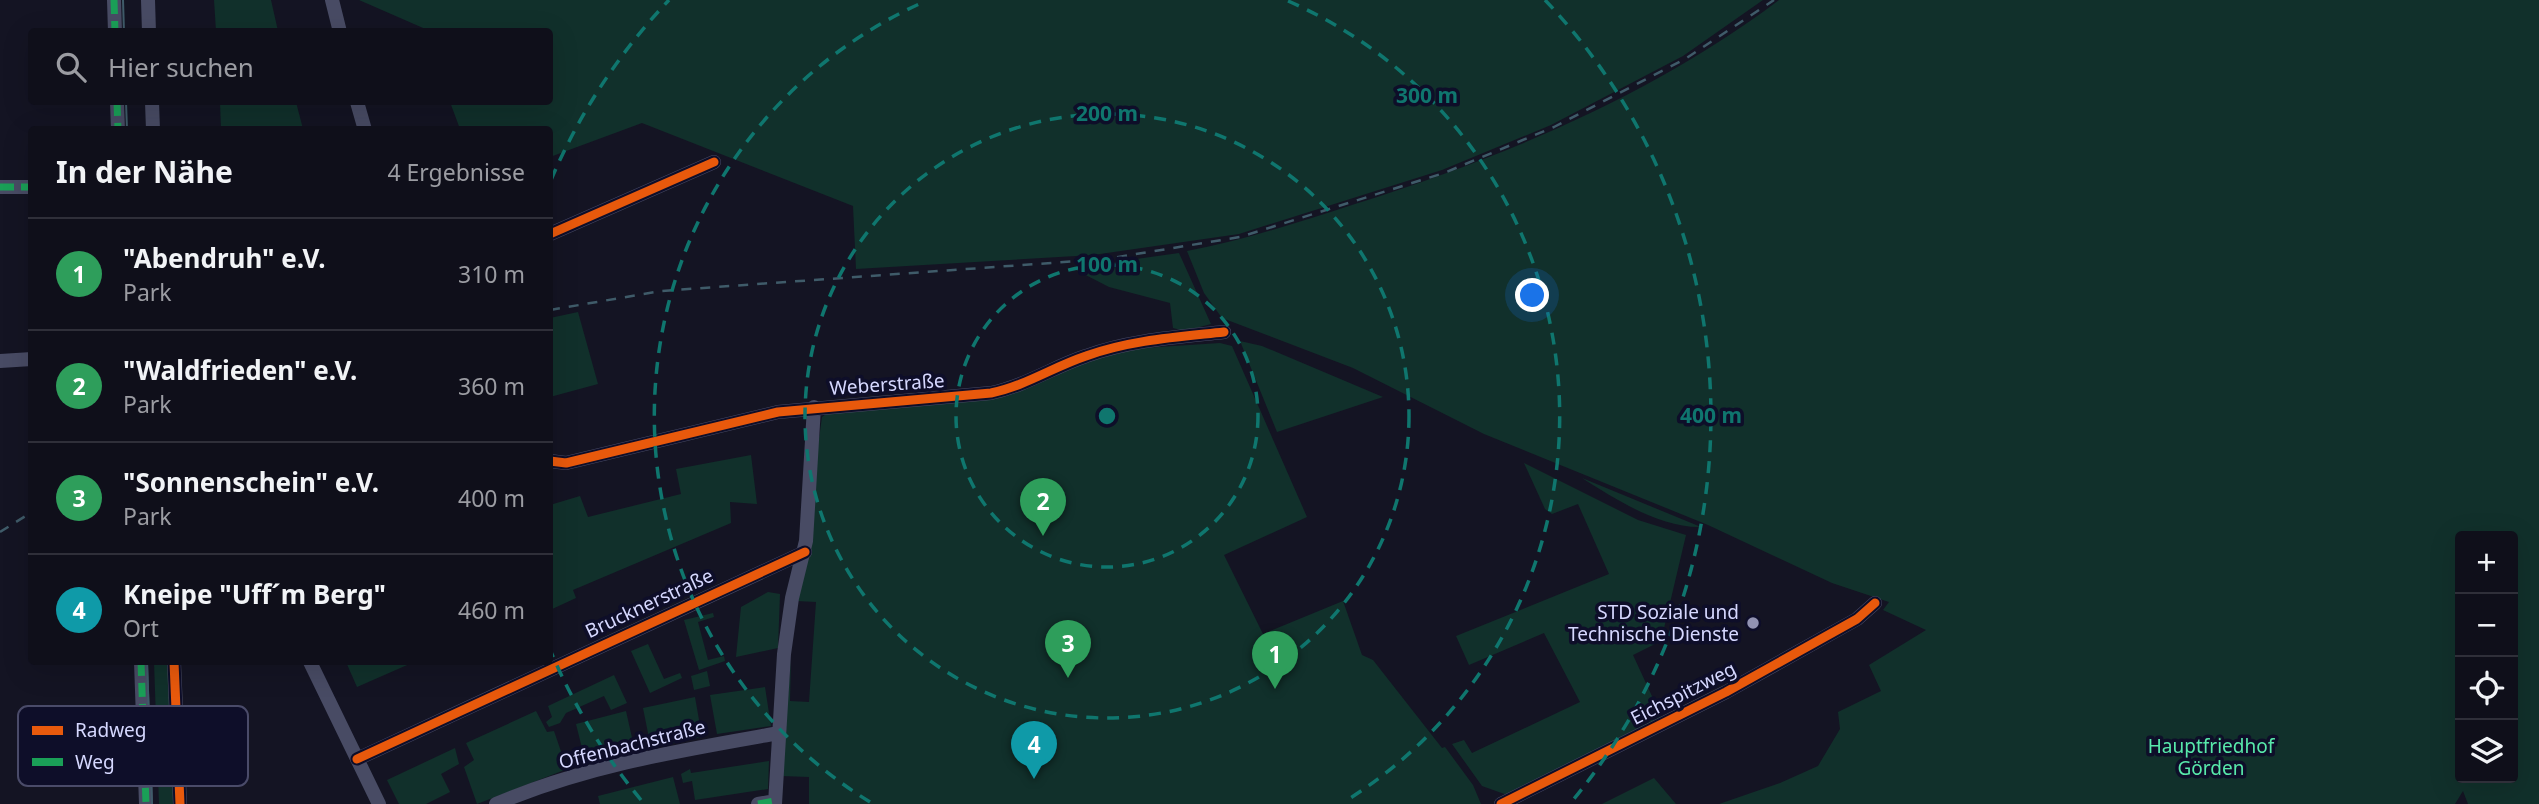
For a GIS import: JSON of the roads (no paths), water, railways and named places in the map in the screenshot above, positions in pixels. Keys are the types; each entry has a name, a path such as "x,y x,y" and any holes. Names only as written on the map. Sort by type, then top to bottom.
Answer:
{"street":[{"path":"114,0 115,28"},
{"path":"148,0 149,28"},
{"path":"332,0 339,28"},
{"path":"117,105 118,126"},
{"path":"152,105 153,126"},
{"path":"358,105 364,126"},
{"path":"553,233 714,162"},
{"path":"0,187 28,187"},
{"name":"Weberstraße","path":"553,461 566,463 675,435 814,407 1012,389 1084,356 1127,344 1224,332"},
{"path":"0,361 28,359"},
{"path":"758,804 775,802 784,654 792,598 805,552 814,407"},
{"name":"Brucknerstraße","path":"357,759 805,552"},
{"name":"Eichspitzweg","path":"1501,804 1726,692 1857,619 1875,603"},
{"path":"141,665 143,706"},
{"path":"174,665 176,706"},
{"path":"311,665 379,804"},
{"name":"Offenbachstraße","path":"496,804 573,776 667,752 779,733"},
{"path":"145,786 146,804"},
{"path":"179,786 180,804"}],"tram line":[{"path":"123,0 124,28"},
{"path":"126,105 127,126"},
{"path":"147,665 149,706"},
{"path":"151,786 152,804"}],"railway":[{"path":"553,309 661,291 1106,259 1240,237 1444,173 1554,127 1685,59 1774,0"},
{"path":"0,532 28,514"}],"place":[{"name":"\"Waldfrieden\" e.V.","path":"1043,536"},
{"name":"STD Soziale und Technische Dienste","path":"1753,623"},
{"name":"\"Sonnenschein\" e.V.","path":"1068,678"},
{"name":"\"Abendruh\" e.V.","path":"1275,689"},
{"name":"Kneipe \"Uff´m Berg\"","path":"1034,779"}],"park label":[{"name":"Hauptfriedhof Görden","path":"2211,757"}]}
